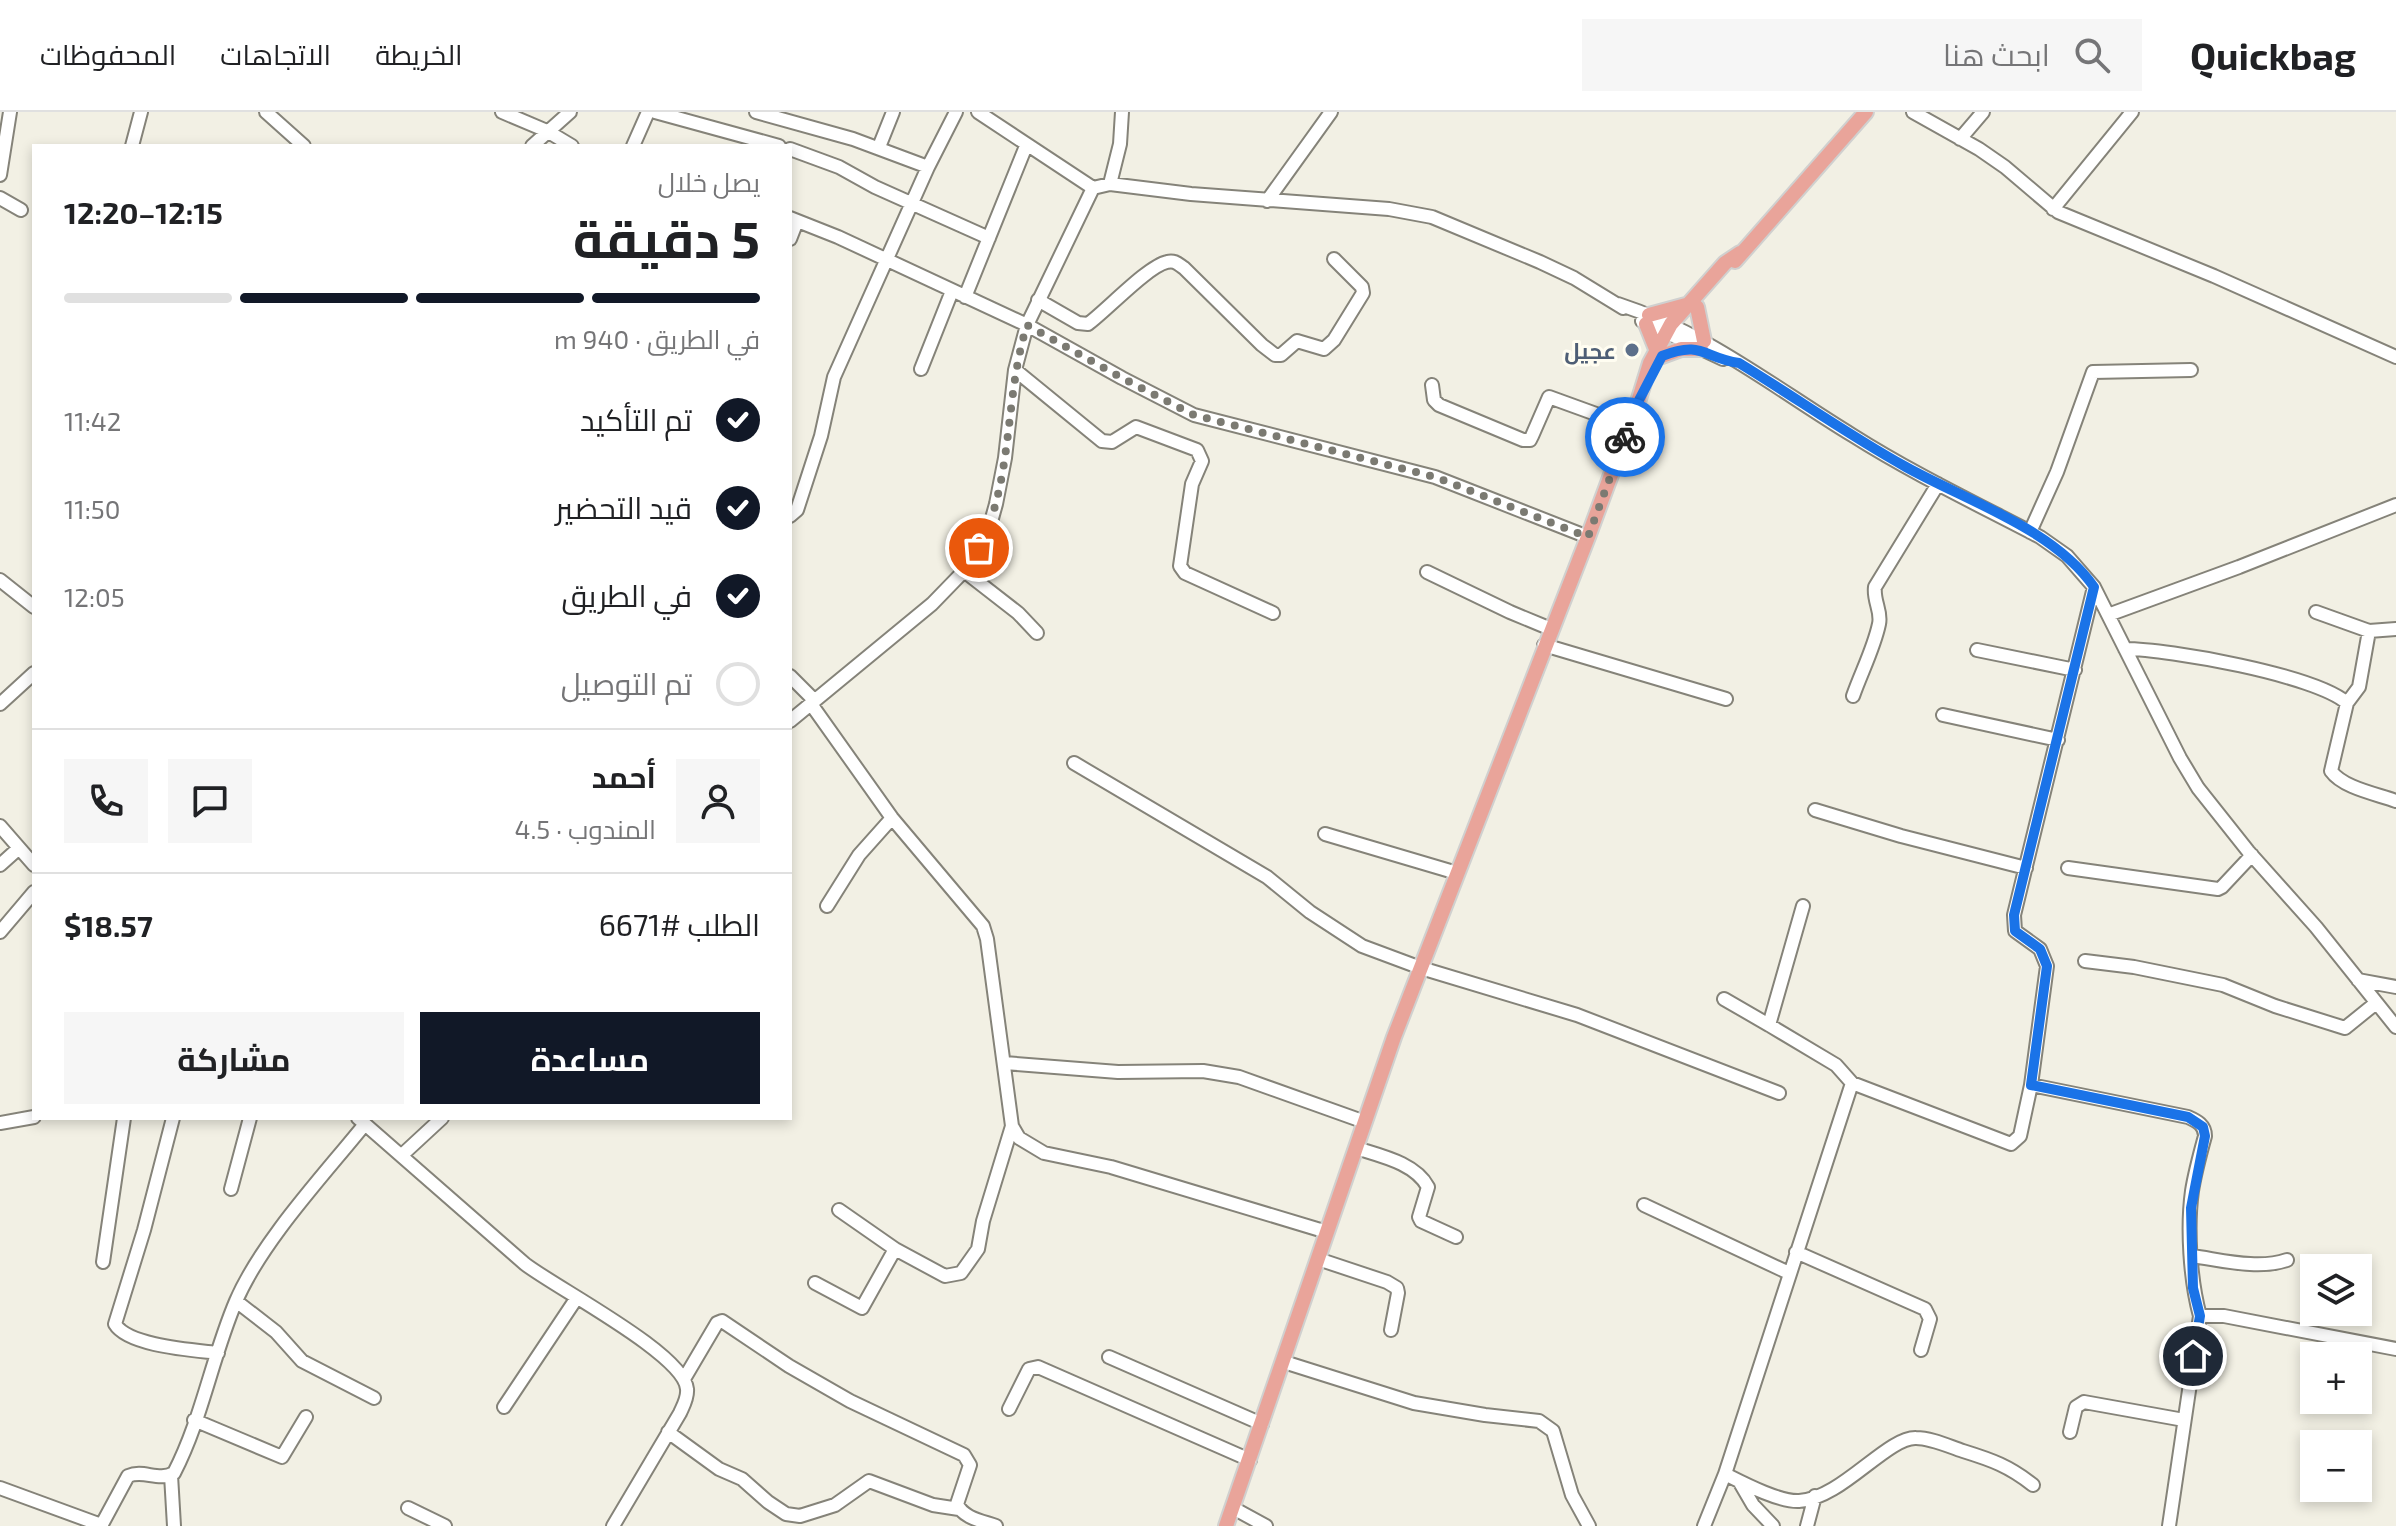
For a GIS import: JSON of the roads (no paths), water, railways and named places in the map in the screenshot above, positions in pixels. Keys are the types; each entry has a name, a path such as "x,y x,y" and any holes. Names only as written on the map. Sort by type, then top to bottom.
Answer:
{"main road":[{"path":"1226,1526 1421,968 1659,352 1725,263 1740,253 1866,112"},
{"path":"1659,352 1647,319 1692,306"},
{"path":"1659,352 1702,345 1692,306"}],"street":[{"path":"0,175 10,112"},
{"path":"133,144 141,112"},
{"path":"266,112 302,144"},
{"path":"502,112 569,144"},
{"path":"534,144 570,112"},
{"path":"634,144 648,112"},
{"path":"655,112 772,144"},
{"path":"756,112 879,147 928,167"},
{"path":"879,147 893,112"},
{"path":"792,514 797,510 821,436 834,377 928,167 956,112"},
{"path":"978,112 1093,188 1110,184 1267,201 1366,207 1432,217 1540,262 1702,345 1727,361 1739,363 1851,435 2030,532 2067,556 2094,587 2187,772 2252,855 2385,1009 2396,1027"},
{"path":"1110,184 1120,144 1122,112"},
{"path":"1267,201 1331,112"},
{"path":"1913,112 2005,167 2053,209 2396,357"},
{"path":"1960,139 1983,112"},
{"path":"2053,209 2132,112"},
{"path":"808,154 818,128"},
{"path":"965,297 1026,146"},
{"path":"792,150 808,154 989,238"},
{"path":"792,719 932,604 964,571 989,529 1005,458 1015,370 1027,325 1093,188"},
{"path":"0,198 21,210"},
{"path":"794,219 1027,325 1194,415 1435,477 1588,537"},
{"path":"1038,300 1078,323 1088,324 1152,270 1165,262 1174,261 1262,345 1275,355 1281,355 1297,341 1324,349 1334,340 1363,293 1362,287 1334,259"},
{"path":"921,369 952,291"},
{"path":"2030,532 2057,472 2093,372 2161,368 2191,370"},
{"path":"1015,370 1102,441 1112,442 1136,427 1200,453 1202,461 1192,484 1180,566 1185,573 1273,613"},
{"path":"1432,385 1434,400 1439,405 1527,441 1549,397 1629,426"},
{"path":"1853,696 1879,625 1874,596 1879,578 1938,484"},
{"path":"2108,615 2396,505"},
{"path":"964,571 1018,613 1037,633"},
{"path":"1427,572 1551,629"},
{"path":"0,580 32,605"},
{"path":"1724,999 1836,1065 1852,1083 2011,1144 2020,1136 2031,1085 2047,966 2040,949 2015,931 2014,926 2094,587"},
{"path":"2316,612 2369,631 2396,629"},
{"path":"2369,631 2359,687 2347,703 2331,771 2348,783 2396,801"},
{"path":"1544,645 1726,699"},
{"path":"2125,649 2148,649 2259,671 2317,687 2347,703"},
{"path":"1977,650 2075,670"},
{"path":"3,696 32,674"},
{"path":"792,678 813,702 892,818 983,926 1012,1126 1019,1138 1044,1153 1111,1167 1327,1232"},
{"path":"1943,715 2058,740"},
{"path":"1074,763 1267,877 1352,941 1421,968 1577,1015 1779,1093"},
{"path":"1815,810 2026,868"},
{"path":"827,906 859,855 892,818"},
{"path":"0,826 32,863"},
{"path":"1325,834 1457,873"},
{"path":"0,865 19,848"},
{"path":"2068,868 2218,889 2252,855"},
{"path":"0,932 32,894"},
{"path":"1769,1025 1803,906"},
{"path":"2085,961 2134,967 2223,985 2275,1006 2345,1028 2385,1009"},
{"path":"2358,980 2396,987"},
{"path":"1004,1063 1118,1072 1203,1071 1239,1077 1365,1122"},
{"path":"1704,1526 1725,1474 1852,1083"},
{"path":"2031,1085 2188,1117 2201,1125 2205,1136 2192,1192 2193,1288 2200,1316 2169,1526"},
{"path":"0,1123 32,1117"},
{"path":"103,1262 124,1120"},
{"path":"172,1120 144,1230 115,1324 122,1332 163,1346 218,1353"},
{"path":"231,1189 249,1120"},
{"path":"402,1155 440,1120"},
{"path":"174,1526 171,1475 178,1464 236,1301 267,1247 362,1121 525,1264 576,1299 621,1324 674,1365 684,1379 688,1388 687,1397 612,1525"},
{"path":"839,1210 895,1249 945,1276 961,1273 978,1249 983,1221 1012,1126"},
{"path":"1356,1148 1414,1171 1428,1187 1419,1217 1421,1221 1456,1237"},
{"path":"1644,1205 1789,1273"},
{"path":"815,1283 862,1308 895,1249"},
{"path":"1796,1252 1925,1309 1930,1319 1921,1350"},
{"path":"2192,1256 2262,1264 2287,1260"},
{"path":"1318,1259 1397,1288 1391,1330"},
{"path":"504,1407 576,1299"},
{"path":"236,1301 268,1324 302,1361 374,1398"},
{"path":"2200,1316 2224,1316 2396,1349"},
{"path":"684,1379 717,1323 722,1321 825,1387 964,1455 970,1465 957,1504 959,1509"},
{"path":"1109,1357 1262,1424"},
{"path":"1284,1362 1414,1403 1539,1421 1547,1425 1553,1431 1572,1495 1589,1526"},
{"path":"1009,1409 1029,1369 1038,1367 1250,1460"},
{"path":"2070,1432 2076,1407 2084,1402 2184,1420"},
{"path":"194,1420 282,1457 306,1417"},
{"path":"668,1432 719,1469 742,1479 786,1514 800,1516 835,1505 869,1481 933,1505 959,1509 996,1526"},
{"path":"1725,1474 1796,1501 1832,1490 1894,1445 1915,1437 1998,1462 2012,1468 2033,1485"},
{"path":"0,1488 101,1526 128,1476 140,1473 159,1478 171,1475"},
{"path":"1739,1481 1753,1505 1773,1526"},
{"path":"1807,1526 1815,1496"},
{"path":"408,1508 445,1526"},
{"path":"1233,1508 1266,1526"}],"place":[{"name":"عجيل","path":"1632,350"}]}
